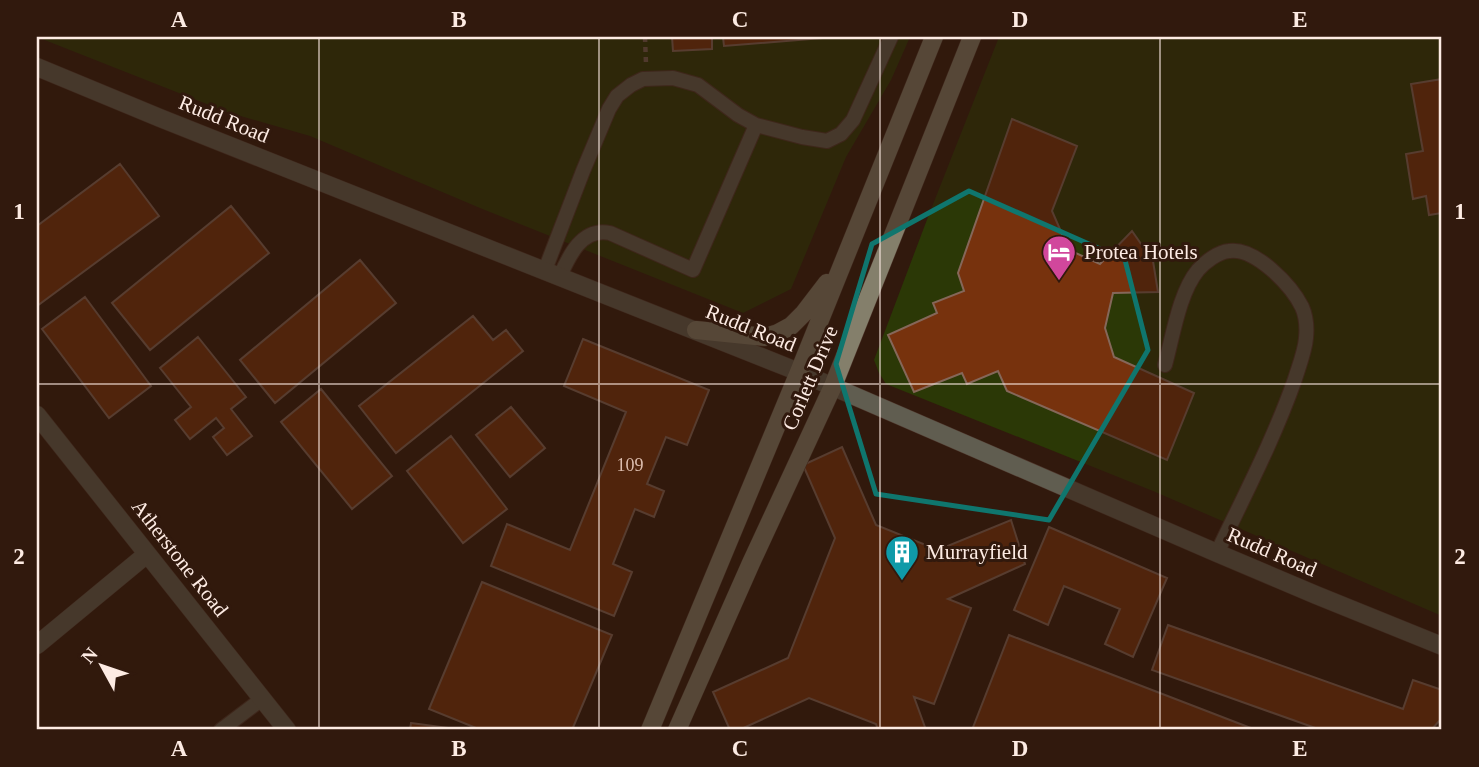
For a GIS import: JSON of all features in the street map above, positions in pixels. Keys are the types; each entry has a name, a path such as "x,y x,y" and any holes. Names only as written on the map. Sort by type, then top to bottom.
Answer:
{"main road":[{"name":"Corlett Drive","path":"650,730 799,372 934,37"},
{"name":"Corlett Drive","path":"677,730 833,386 972,37"},
{"path":"696,330 765,337 778,333 791,326 804,313 847,253"}],"street":[{"name":"Rudd Road","path":"37,67 833,386 1217,553 1442,646"},
{"name":"Atherstone Road","path":"37,415 287,730"},
{"path":"37,645 147,554"}],"lane":[{"path":"552,273 583,171 609,108 617,96 631,85 642,79 673,78 698,85 737,115 756,125 827,141 841,134 853,120 891,37"},
{"path":"552,273 578,244 593,233 602,231 693,270 756,125"},
{"path":"1166,365 1185,290 1208,260 1229,251 1243,252 1258,259 1286,283 1303,309 1306,340 1290,392 1217,553"},
{"path":"221,730 262,699"}],"highlighted area":[{"path":"969,191 1125,260 1148,350 1049,520 876,494 836,364 872,244"}],"green space":[{"path":"37,37 910,37 891,80 846,157 791,289 743,313 480,208 310,136 227,112"},
{"path":"999,37 1442,37 1442,616 1153,491 886,384 874,360"}],"building":[{"path":"672,37 712,37 712,49 673,51"},
{"path":"723,37 835,37 724,46"},
{"path":"1442,79 1442,213 1429,215 1426,196 1413,199 1406,154 1423,151 1411,84"},
{"name":"Protea Hotels","path":"1012,119 1077,146 1052,211 1069,250 1100,264 1132,231 1153,261 1158,292 1113,293 1105,328 1114,357 1194,393 1167,460 1007,391 998,371 967,384 962,373 914,392 888,335 937,313 933,303 964,291 958,273"},
{"path":"120,164 159,216 37,306 37,226"},
{"path":"231,206 269,253 150,350 112,303"},
{"path":"360,260 396,303 275,403 240,360"},
{"path":"85,297 151,386 109,418 42,329"},
{"path":"473,316 493,340 506,330 523,351 396,453 359,406"},
{"path":"198,337 246,397 231,409 252,436 227,455 213,437 224,428 216,418 190,439 175,420 191,407 160,368"},
{"path":"583,339 709,390 687,445 666,437 647,484 664,491 654,517 635,509 613,564 632,572 614,616 491,566 507,524 570,550 626,412 564,386"},
{"path":"321,389 392,476 352,509 281,422"},
{"path":"511,407 545,448 510,477 476,435"},
{"path":"451,436 507,509 463,543 407,471"},
{"name":"Murrayfield","path":"842,447 876,525 938,550 1011,520 1025,564 948,599 971,608 934,704 914,697 926,730 878,730 876,724 809,698 739,730 730,730 713,692 788,658 835,538 803,465"},
{"path":"1049,527 1167,578 1133,657 1105,644 1120,609 1064,586 1048,625 1014,610"},
{"path":"482,582 612,635 572,730 481,730 429,709"},
{"path":"1168,625 1403,709 1413,680 1442,690 1442,718 1431,730 1321,730 1152,670"},
{"path":"1009,635 1256,730 972,730"},
{"path":"411,723 463,730 410,730"}],"place":[{"name":"Protea Hotels","path":"1059,282"},
{"name":"Murrayfield","path":"902,582"}]}
